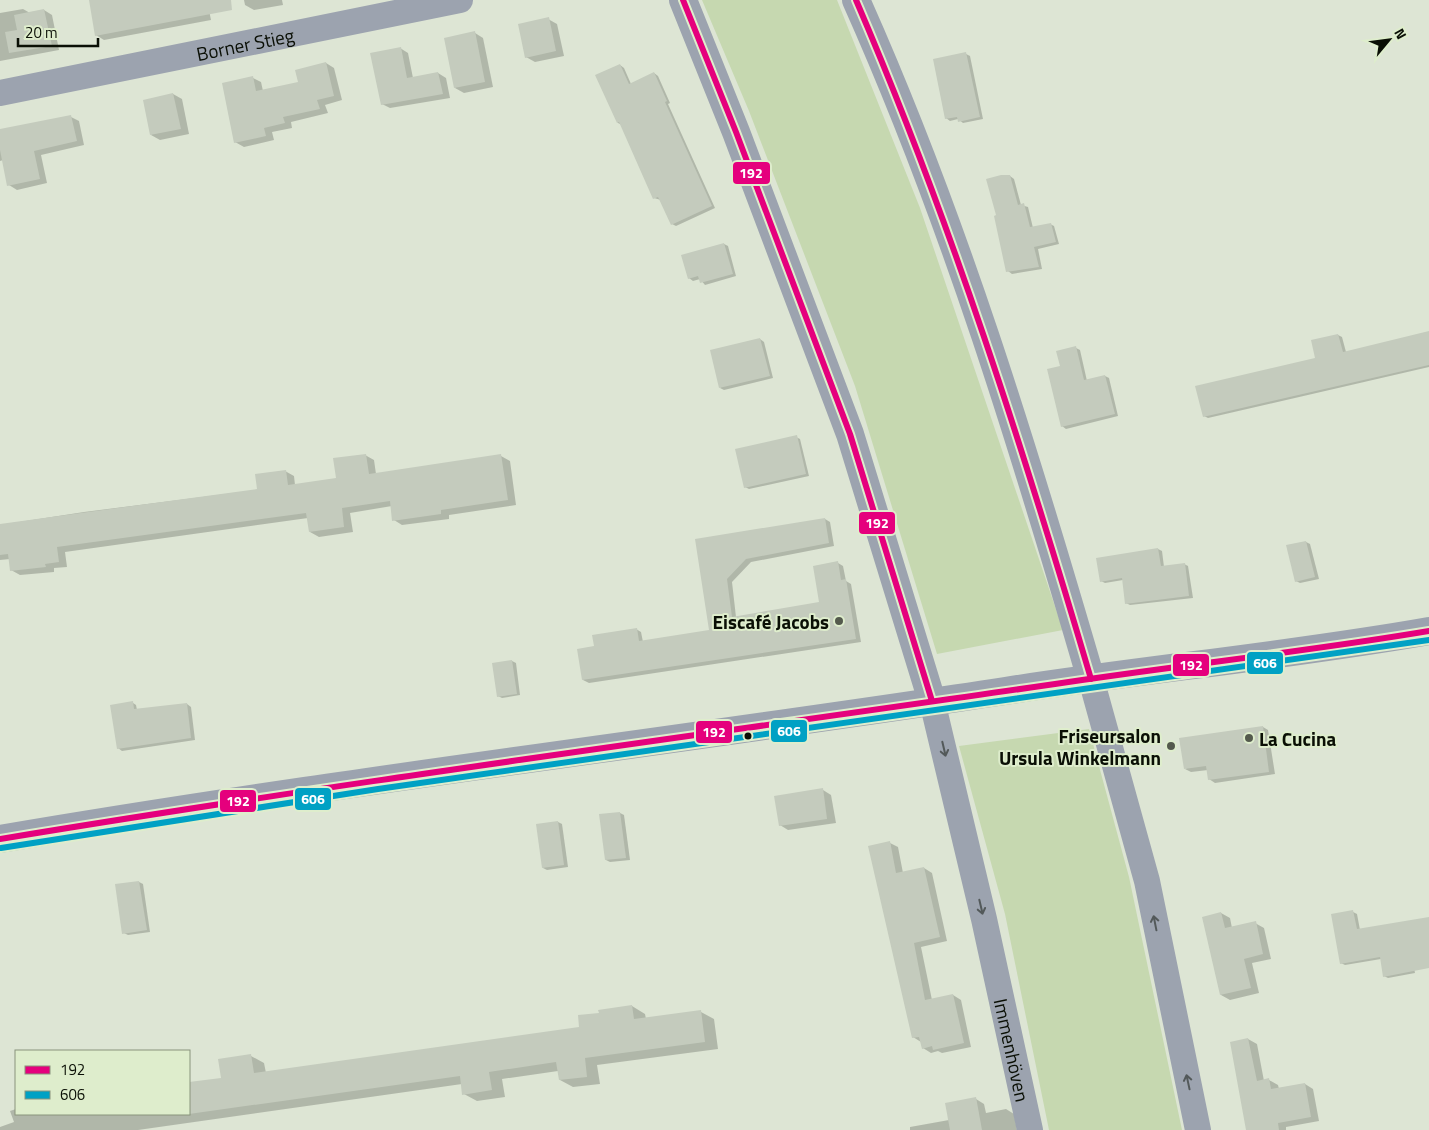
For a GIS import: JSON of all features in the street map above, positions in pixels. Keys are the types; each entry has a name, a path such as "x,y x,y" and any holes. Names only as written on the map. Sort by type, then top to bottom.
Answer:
{"street":[{"name":"Borner Stieg","path":"0,93 460,0"},
{"name":"Immenhöven","path":"683,0 736,132 850,434 932,701 984,919 1030,1130"},
{"path":"856,0 932,180 1029,466 1147,881 1198,1130"},
{"path":"0,839 139,814 738,732 932,701 1355,644 1429,631"}],"green space":[{"path":"702,0 837,0 920,208 1063,630 937,654 855,386 749,111"},
{"path":"1089,729 1129,877 1182,1130 1049,1130 1005,914 959,746"}],"building":[{"path":"89,0 231,0 232,10 95,36"},
{"path":"44,9 52,46 9,53 5,32 17,30 14,15"},
{"path":"549,17 556,51 525,58 518,24"},
{"path":"475,31 485,82 454,88 444,38"},
{"path":"401,47 407,78 438,72 443,94 381,105 370,53"},
{"path":"966,52 980,117 958,122 957,117 945,119 933,59"},
{"path":"326,62 334,96 317,100 320,109 283,117 285,123 264,128 266,136 234,143 222,83 253,76 256,91 298,82 295,70"},
{"path":"620,64 629,84 654,72 667,101 665,102 712,206 671,225 658,197 653,199 619,122 617,123 595,75"},
{"path":"173,93 181,129 150,135 143,100"},
{"path":"71,115 77,141 34,151 40,179 7,186 0,150 0,129"},
{"path":"1010,175 1018,205 1024,203 1030,227 1051,223 1056,242 1034,247 1039,267 1006,272 994,216 996,215 986,179"},
{"path":"724,243 733,274 700,283 698,276 688,279 681,255"},
{"path":"1429,331 1429,365 1203,417 1195,386 1315,358 1311,340 1338,334 1343,352"},
{"path":"760,338 770,376 719,388 710,350"},
{"path":"1076,346 1084,380 1105,375 1115,414 1061,427 1047,369 1060,366 1056,351"},
{"path":"797,435 806,474 744,488 735,449"},
{"path":"366,454 369,474 501,454 508,500 441,510 441,514 392,521 390,501 342,508 344,527 309,532 306,513 57,547 59,562 45,564 46,567 10,571 8,554 0,555 0,524 257,489 255,474 286,470 288,485 336,478 333,458"},
{"path":"825,518 829,543 746,559 727,579 732,617 819,602 813,566 838,561 841,580 846,579 856,639 582,680 577,649 594,646 592,635 637,628 639,641 709,630 695,539"},
{"path":"1306,541 1315,577 1295,582 1286,545"},
{"path":"1158,548 1161,566 1185,563 1189,596 1125,604 1122,578 1100,582 1096,558"},
{"path":"512,660 517,694 497,697 492,663"},
{"path":"133,701 134,709 187,703 191,738 117,749 110,705"},
{"path":"1263,726 1269,772 1208,780 1206,766 1184,769 1179,738"},
{"path":"823,788 827,819 779,826 774,796"},
{"path":"620,812 626,858 605,860 599,814"},
{"path":"558,821 564,865 542,868 536,824"},
{"path":"890,841 896,873 924,867 940,937 914,943 925,1000 953,994 964,1043 933,1050 932,1046 922,1049 919,1037 912,1038 868,846"},
{"path":"139,881 147,930 122,934 115,884"},
{"path":"1353,910 1357,929 1429,917 1429,968 1383,977 1380,957 1340,964 1331,914"},
{"path":"1221,912 1225,928 1256,921 1263,954 1244,959 1251,988 1220,995 1202,917"},
{"path":"632,1005 634,1019 701,1010 705,1042 585,1058 587,1077 559,1080 556,1062 489,1072 492,1090 462,1095 460,1076 190,1114 190,1082 221,1078 218,1059 251,1054 254,1073 579,1027 578,1015 599,1013 598,1010"},
{"path":"1248,1038 1257,1081 1269,1078 1271,1089 1305,1083 1311,1117 1278,1123 1279,1130 1246,1130 1230,1042"},
{"path":"976,1097 982,1130 950,1130 945,1103"}],"transit line":[{"name":"192","path":"683,0 736,132 850,434 932,701"},
{"name":"192","path":"856,0 891,83 984,336 1039,507 1091,679"},
{"name":"192","path":"0,839 395,778 1429,631"},
{"name":"606","path":"1,848 378,789 1429,640"}],"place":[{"name":"Eiscafé Jacobs","path":"839,621"},
{"name":"La Cucina","path":"1249,738"},
{"name":"Friseursalon Ursula Winkelmann","path":"1171,746"}]}
